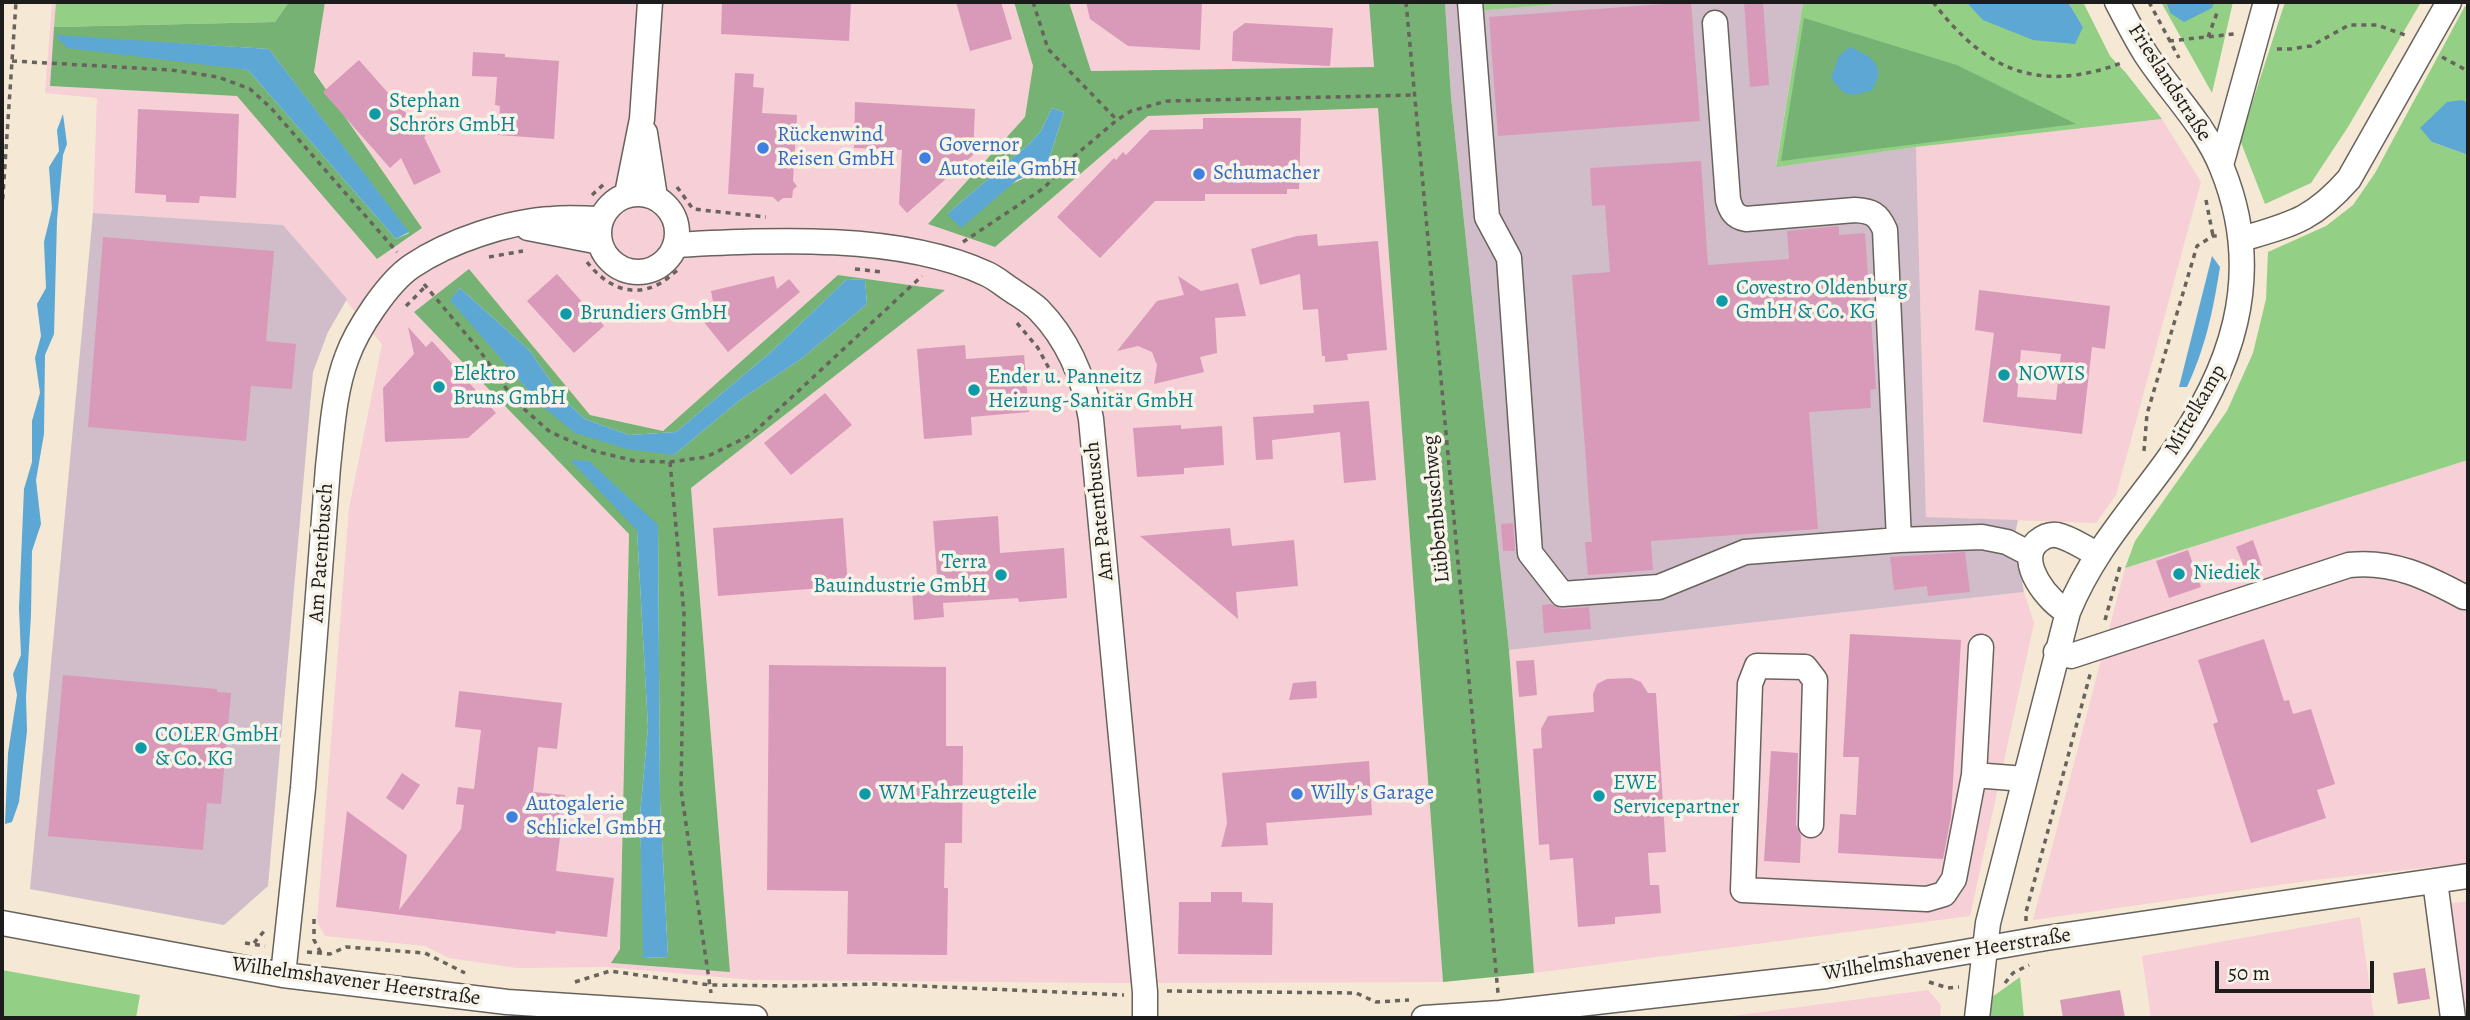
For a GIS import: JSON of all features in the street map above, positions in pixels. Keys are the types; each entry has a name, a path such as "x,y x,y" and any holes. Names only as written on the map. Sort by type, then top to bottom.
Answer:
{"street":[{"path":"642,119 681,244 661,266 637,273 613,264 592,230 612,204 642,119 650,2"},
{"path":"1470,2 1487,218 1509,258 1530,553 1562,594 1659,587 1745,552 1899,540 1982,537 2007,542 2030,554"},
{"name":"Frieslandstraße","path":"2117,2 2145,53 2185,104 2221,165"},
{"path":"2221,165 2266,2"},
{"path":"2242,239 2299,222 2330,201 2349,179 2449,2"},
{"path":"1715,23 1731,211 1739,218 1746,219 1871,211 1879,218 1885,230 1899,540"},
{"name":"Mittelkamp","path":"1977,1018 1988,923 2068,612 2079,584 2097,554 2168,460 2207,398 2230,346 2242,291 2242,239 2234,199 2221,165"},
{"path":"618,186 641,194 664,190"},
{"name":"Am Patentbusch","path":"283,975 303,788 330,455 346,357 379,300 410,267 453,244 517,225 552,219 592,230"},
{"name":"Am Patentbusch","path":"681,244 761,241 845,244 915,251 943,257 989,274 1038,308 1074,360 1086,390 1091,419 1145,992 1145,1018"},
{"path":"2068,612 2058,608 2031,571 2030,554 2039,541 2052,535 2067,538 2097,554"},
{"path":"2056,652 2071,656 2357,564 2394,567 2415,573 2464,597"},
{"path":"1811,825 1815,680 1805,667 1757,666 1749,684 1743,890 1927,899 1944,894 1954,879 1974,775 1981,648"},
{"path":"1974,775 2025,779"},
{"name":"Wilhelmshavener Heerstraße","path":"1420,1009 1500,1013 1826,976 1985,947 2468,876"},
{"path":"2435,881 2453,1018"},
{"name":"Wilhelmshavener Heerstraße","path":"2,923 283,975 507,1002 755,1018"}],"path":[{"path":"2,209 16,2"},
{"path":"1033,2 1048,49 1117,120"},
{"name":"Lübbenbuschweg","path":"1406,2 1500,1013"},
{"path":"1933,2 1950,24 1974,47 1999,63 2032,76 2065,78 2090,74 2169,41 2232,33 2266,48 2311,46 2349,25 2362,24 2377,25 2401,33 2468,71"},
{"path":"2208,37 2217,13"},
{"path":"618,186 592,230 607,283 625,289 646,289 660,284 681,244"},
{"path":"664,190 693,209 774,217"},
{"path":"2206,199 2213,236"},
{"path":"952,237 976,247"},
{"path":"395,250 405,244"},
{"path":"2147,414 2197,246"},
{"path":"488,257 533,250"},
{"path":"849,268 885,272"},
{"path":"910,275 932,279"},
{"path":"401,312 435,280"},
{"path":"1013,319 1038,348 1055,379"},
{"path":"670,462 684,614 681,790 713,1016"},
{"path":"314,919 314,940 321,953"},
{"path":"254,944 267,928"},
{"path":"241,942 330,954 345,947 425,953 468,974"},
{"path":"572,983 610,971 710,985 877,984 1122,995 1145,992 1356,993 1376,1002 1420,1009"}],"shaded area":[{"path":"52,2 56,2 50,86 238,96 377,259 422,228 314,71 325,2 1014,2 1033,66 1025,117 928,223 995,247 1148,116 1378,108 1443,982 753,980 606,967 517,968 449,958 425,946 325,936 317,922 349,508 382,344 283,225 93,213 97,98 45,93","holes":["469,270 590,415 663,431 838,275 944,290 691,488 730,971 611,963 620,949 629,534 414,312"]},
{"path":"1069,2 1369,2 1374,67 1091,71"},
{"path":"1445,2 1803,2 1776,166 1916,147 1926,517 2018,520 2014,539 2024,592 1509,650 1451,97"},
{"path":"2162,119 2201,182 2116,495 2096,523 1926,517 1916,147"},
{"path":"93,213 283,225 347,299 328,332 313,372 268,886 224,925 30,889"},
{"path":"2468,460 2468,863 2314,880 2033,920 2125,568"},
{"path":"2024,592 2034,623 1970,916 1534,973 1509,650"},
{"path":"2468,901 2468,1018 2440,1018 2427,907"},
{"path":"2360,917 2374,1018 2151,1018 2142,956"},
{"path":"1928,990 1941,1005 1940,1018 1717,1018"}],"green space":[{"path":"56,2 289,2 275,22 54,27"},
{"path":"289,2 325,2 314,72 422,228 377,259 237,96 50,86 54,27 275,22","holes":["56,36 269,49 409,233 396,239 248,70"]},
{"path":"1014,2 1069,2 1091,71 1374,67 1369,2 1445,2 1451,97 1509,650 1534,973 1443,982 1378,108 1148,116 995,247 928,224 1025,117 1033,66","holes":["1052,108 1064,112 1046,168 947,214 1029,144 1041,131"]},
{"path":"1475,2 1580,2 1475,11"},
{"path":"1803,2 1966,2 1984,20 2083,27 2068,2 2083,2 2110,56 2162,119 1916,147 1776,167"},
{"path":"2161,2 2166,2 2170,13 2212,8 2215,2 2233,2 2212,93"},
{"path":"2285,2 2421,2 2348,127 2311,183 2265,204 2240,140"},
{"path":"2465,6 2468,8 2468,103 2463,100 2432,142 2468,155 2468,460 2125,568 2135,541 2227,411 2253,353 2266,299 2268,252 2326,226 2353,205 2375,173"},
{"path":"1804,18 1957,65 2076,124 1781,161"},
{"path":"469,269 590,415 663,431 838,275 945,290 691,488 730,972 611,963 620,949 629,534 414,312","holes":["847,279 865,280 867,304 801,359 740,400 674,455 541,405 451,300 460,288 530,351 562,398 585,419 629,435 676,432 771,352","658,525 660,801 668,957 644,958 640,815 648,727 637,530"]},
{"path":"2,970 140,995 136,1018 2,1018"},
{"path":"2020,977 2024,1018 1989,1018 1992,997"}],"water":[{"path":"1966,2 2068,2 2083,27 2075,44 2033,40 1983,20"},
{"path":"2166,2 2215,2 2212,8 2184,22 2170,13"},
{"path":"55,35 269,49 409,232 396,239 248,70 67,48"},
{"path":"1850,47 1871,59 1878,68 1872,90 1849,94 1840,89 1831,78 1839,56"},
{"path":"2463,100 2468,103 2468,155 2432,142 2420,128 2447,102"},
{"path":"1052,108 1064,112 1046,168 1017,180 961,228 947,214 1029,144 1041,131"},
{"path":"63,114 67,144 63,155 57,220 54,334 45,355 44,434 36,480 41,524 32,551 27,731 19,802 12,822 5,824 8,753 17,695 13,674 21,655 19,608 24,489 32,462 32,421 40,393 35,358 41,336 37,304 46,288 44,242 52,209 49,167 59,151 57,130"},
{"path":"2212,256 2220,267 2208,328 2187,387 2179,387"},
{"path":"847,279 865,280 867,304 801,359 740,400 674,455 627,449 575,433 541,405 450,300 460,288 530,351 562,398 585,419 629,435 676,432 771,352"},
{"path":"570,460 589,461 658,525 660,801 668,957 643,958 640,815 648,727 637,530"}],"building":[{"path":"722,2 851,2 849,41 721,34"},
{"path":"956,2 1001,2 1012,39 970,51"},
{"path":"1086,2 1202,2 1200,50 1128,46 1090,19"},
{"path":"1691,2 1700,121 1498,136 1489,17"},
{"path":"1744,2 1763,2 1769,85 1750,87"},
{"path":"1245,23 1333,28 1330,66 1232,61 1233,32"},
{"path":"473,52 559,61 554,139 498,135 500,106 495,105 497,77 472,76"},
{"name":"Stephan Schrörs GmbH","path":"359,60 426,136 424,137 441,172 414,185 401,158 390,168 323,92"},
{"name":"Rückenwind Reisen GmbH","path":"735,73 754,74 753,87 764,88 762,113 797,115 793,181 797,186 793,190 792,198 783,198 778,202 773,197 728,194"},
{"name":"Governor Autoteile GmbH","path":"855,102 975,109 973,155 907,213 899,204 902,150 854,148"},
{"path":"138,109 239,114 236,198 200,196 199,203 166,202 166,195 135,193"},
{"name":"Schumacher","path":"1203,118 1301,118 1299,189 1287,189 1287,194 1205,194 1205,201 1155,201 1100,258 1057,217 1114,158 1116,160 1123,152 1126,155 1150,130 1203,129"},
{"name":"Covestro Oldenburg GmbH & Co. KG","path":"1701,161 1708,265 1789,259 1787,231 1839,226 1839,235 1865,233 1876,389 1870,390 1871,408 1809,412 1818,529 1651,541 1653,570 1588,575 1585,542 1592,542 1572,275 1610,272 1605,205 1592,206 1590,168"},
{"path":"1317,234 1318,246 1378,241 1387,350 1347,354 1348,360 1325,362 1325,356 1322,356 1318,309 1303,310 1300,274 1260,285 1251,249 1297,236"},
{"path":"103,237 274,251 266,341 296,344 292,389 251,386 246,441 88,427"},
{"name":"Brundiers GmbH","path":"557,274 604,326 574,353 527,301"},
{"path":"774,276 777,289 789,279 800,292 728,352 699,316 715,312 711,291"},
{"path":"1178,276 1201,291 1238,283 1246,316 1215,318 1217,353 1200,357 1204,372 1154,384 1157,365 1152,352 1138,346 1117,351 1157,301 1184,295"},
{"name":"NOWIS","path":"1979,290 2110,306 2105,349 2092,347 2082,434 1983,422 1994,333 1975,330","holes":["2021,350 2061,354 2056,400 2017,397"]},
{"name":"Elektro Bruns GmbH","path":"408,327 426,347 432,341 496,413 468,438 385,442 383,388 414,354"},
{"name":"Ender u. Panneitz Heizung-Sanitär GmbH","path":"965,345 966,359 1024,355 1029,412 971,417 972,435 924,439 917,349"},
{"path":"825,393 852,425 791,475 764,443"},
{"path":"1369,401 1376,480 1344,483 1340,432 1272,440 1273,459 1256,460 1253,417 1314,413 1313,405"},
{"path":"1181,425 1181,429 1222,426 1224,465 1184,468 1184,474 1137,477 1133,428"},
{"name":"Terra Bauindustrie GmbH","path":"998,516 1000,553 1064,548 1067,598 943,603 944,617 914,620 912,591 938,589 933,521"},
{"path":"843,518 848,586 718,596 713,528"},
{"path":"1513,523 1515,551 1503,551 1501,524"},
{"path":"1230,528 1232,546 1294,540 1298,586 1236,592 1238,619 1140,536"},
{"path":"2253,540 2262,566 2246,572 2236,547"},
{"name":"Niediek","path":"2188,550 2201,587 2169,598 2156,561"},
{"path":"1965,552 1970,592 1928,596 1927,586 1894,590 1890,557"},
{"path":"1551,604 1562,609 1589,607 1591,629 1544,633 1542,605"},
{"path":"1850,634 1961,640 1951,817 1943,859 1838,853 1840,814 1856,815 1859,757 1843,757"},
{"path":"2264,639 2284,701 2289,700 2293,714 2311,709 2335,784 2317,790 2326,818 2251,843 2213,724 2218,722 2198,660"},
{"path":"1534,660 1537,695 1519,697 1516,661"},
{"name":"WM Fahrzeugteile","path":"769,665 946,667 946,746 963,746 962,843 945,843 944,888 948,888 947,955 847,954 848,891 767,890"},
{"name":"COLER GmbH & Co. KG","path":"63,675 217,689 217,692 231,693 221,804 207,803 203,850 48,836"},
{"name":"EWE Servicepartner","path":"1631,678 1641,682 1648,693 1656,693 1666,852 1648,853 1650,885 1659,885 1661,913 1615,917 1615,924 1578,927 1573,858 1550,860 1549,844 1539,845 1533,749 1542,748 1541,729 1548,716 1594,712 1593,694 1597,684 1607,679"},
{"path":"1316,681 1317,698 1289,700 1293,683"},
{"name":"Autogalerie Schlickel GmbH","path":"459,691 562,703 557,749 538,747 533,792 565,795 556,871 614,878 607,937 556,931 555,934 336,907 347,811 407,855 399,910 461,829 464,805 456,804 458,787 474,789 481,730 455,727"},
{"path":"1771,751 1798,753 1796,825 1801,836 1800,863 1764,861"},
{"name":"Willy's Garage","path":"1369,761 1372,815 1266,823 1268,845 1221,847 1227,823 1222,773"},
{"path":"402,773 420,785 403,810 386,798"},
{"path":"1211,892 1242,892 1242,902 1273,903 1272,955 1178,954 1179,902 1211,902"},
{"path":"2425,968 2430,999 2398,1004 2393,973"},
{"path":"2120,990 2125,1018 2063,1018 2060,1000"}],"place":[{"name":"Stephan Schrörs GmbH","path":"375,114"},
{"name":"Rückenwind Reisen GmbH","path":"763,148"},
{"name":"Governor Autoteile GmbH","path":"925,158"},
{"name":"Schumacher","path":"1199,174"},
{"name":"Covestro Oldenburg GmbH & Co. KG","path":"1722,301"},
{"name":"Brundiers GmbH","path":"566,314"},
{"name":"NOWIS","path":"2004,375"},
{"name":"Elektro Bruns GmbH","path":"439,387"},
{"name":"Ender u. Panneitz Heizung-Sanitär GmbH","path":"974,390"},
{"name":"Niediek","path":"2179,574"},
{"name":"Terra Bauindustrie GmbH","path":"1001,575"},
{"name":"COLER GmbH & Co. KG","path":"141,748"},
{"name":"WM Fahrzeugteile","path":"865,794"},
{"name":"Willy's Garage","path":"1297,794"},
{"name":"EWE Servicepartner","path":"1599,796"},
{"name":"Autogalerie Schlickel GmbH","path":"512,817"}]}
